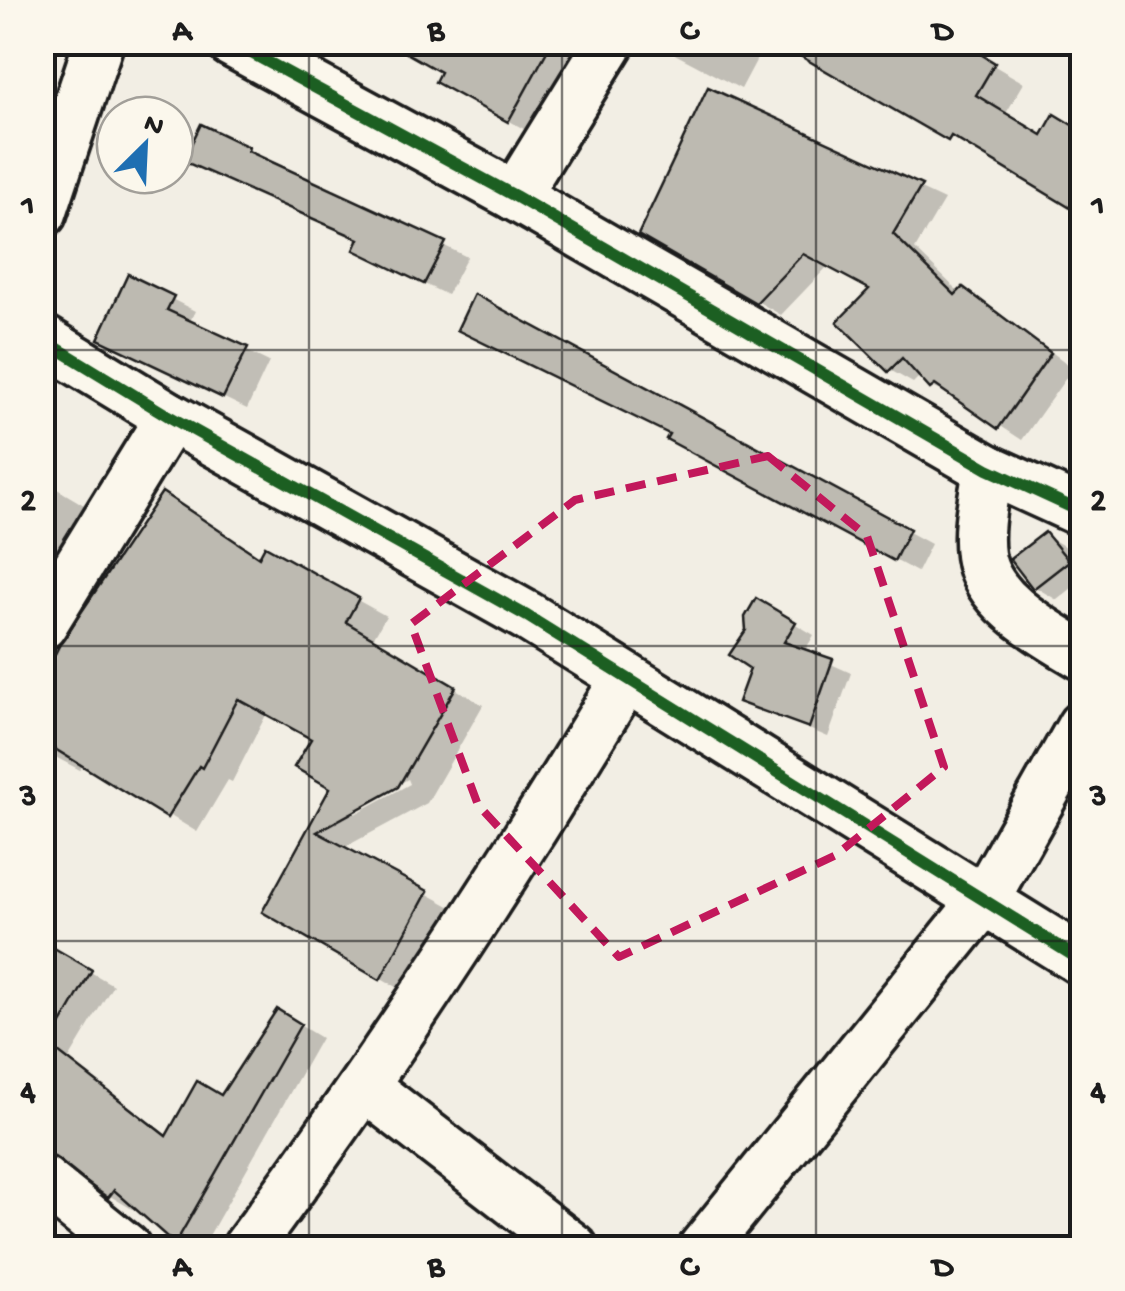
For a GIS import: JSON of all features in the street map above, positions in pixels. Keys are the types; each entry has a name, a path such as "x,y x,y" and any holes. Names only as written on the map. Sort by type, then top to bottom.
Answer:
{"street":[{"path":"42,213 99,42"},
{"path":"231,42 515,196 988,469 1082,512"},
{"path":"515,196 610,42"},
{"path":"42,339 170,417 527,616 1082,962"},
{"path":"42,625 170,417"},
{"path":"988,469 980,559 996,591 1026,618 1082,656"},
{"path":"247,1248 365,1087 526,842 626,678"},
{"path":"703,1248 984,900 1082,726"},
{"path":"365,1087 573,1248"},
{"path":"42,1180 126,1248"}],"highlighted area":[{"path":"768,456 867,536 944,767 836,855 619,957 478,805 411,624 575,500"}],"building":[{"path":"387,42 552,42 508,122 435,82 440,72"},
{"path":"776,42 961,42 995,63 976,95 1042,135 1054,114 1082,131 1082,215 951,136 948,141"},
{"path":"708,87 922,185 893,234 955,295 963,287 1051,353 998,429 935,385 930,389 902,358 888,372 837,322 869,289 803,254 756,303 638,235"},
{"path":"201,124 249,147 248,151 446,242 424,284 354,250 359,239 195,166 195,136"},
{"path":"128,274 174,296 167,310 248,347 223,398 98,339"},
{"path":"474,294 910,529 894,561 666,439 669,434 457,330"},
{"path":"162,492 259,557 265,546 359,598 346,622 456,687 398,787 317,832 428,891 380,980 262,912 330,788 294,767 311,739 238,699 202,768 199,766 167,818 42,741 42,680 60,644"},
{"path":"1045,532 1069,561 1033,589 1010,559"},
{"path":"756,598 796,622 784,642 833,659 809,728 738,702 750,669 729,655 746,630 745,617"},
{"path":"42,941 92,970 49,1045 166,1136 197,1081 221,1095 277,1009 301,1024 175,1244 114,1190 108,1198 42,1150"}],"cycle path":[{"path":"231,42 515,196 988,469 1082,512"},
{"path":"42,339 170,417 527,616 1082,961"}]}
